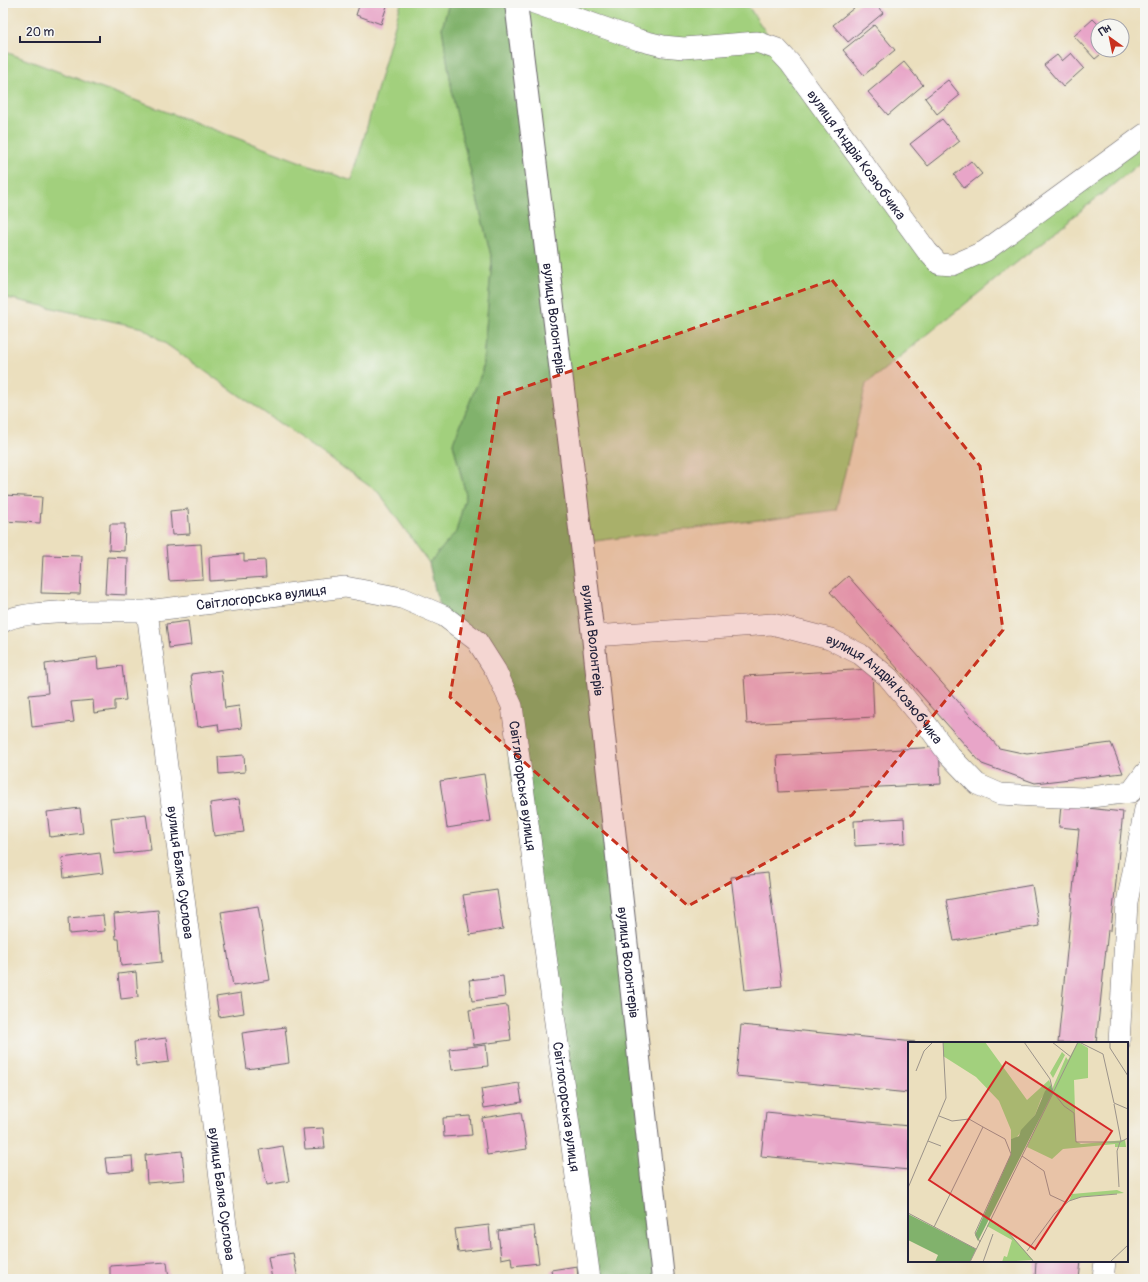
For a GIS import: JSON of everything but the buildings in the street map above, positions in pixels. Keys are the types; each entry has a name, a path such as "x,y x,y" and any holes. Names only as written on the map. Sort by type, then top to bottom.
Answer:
{"street":[{"name":"вулиця Волонтерів","path":"516,3 592,636 663,1279"},
{"name":"вулиця Андрія Козюбчика","path":"534,3 639,40 663,46 684,48 757,42 777,49 790,64 927,251 939,264 953,265 985,251 1145,134"},
{"name":"Світлогорська вулиця","path":"147,611 345,587 402,598 444,616 477,641 496,671 512,706 590,1279"},
{"path":"3,622 31,614 147,611"},
{"name":"вулиця Балка Суслова","path":"147,611 233,1279"},
{"name":"вулиця Андрія Козюбчика","path":"592,636 772,624 830,639 860,654 888,677 922,718 949,755 977,784 1000,794 1083,798 1131,792 1145,773"},
{"path":"1119,1042 1127,903 1145,809"},
{"path":"1103,1279 1104,1262"}],"highlighted area":[{"path":"832,280 980,466 1003,630 852,815 688,906 450,697 499,396"}],"green space":[{"path":"401,3 449,3 442,28 454,102 492,260 482,372 453,443 466,495 456,532 429,563 378,492 143,328 3,297 3,51 352,181"},
{"path":"449,3 516,3 663,1279 590,1279 496,671 444,616 436,594 429,563 456,532 466,495 453,443 482,372 492,260 454,103 442,28"},
{"path":"516,3 746,3 777,49 927,251 953,265 1145,134 1145,159 866,384 836,510 580,543"}]}
